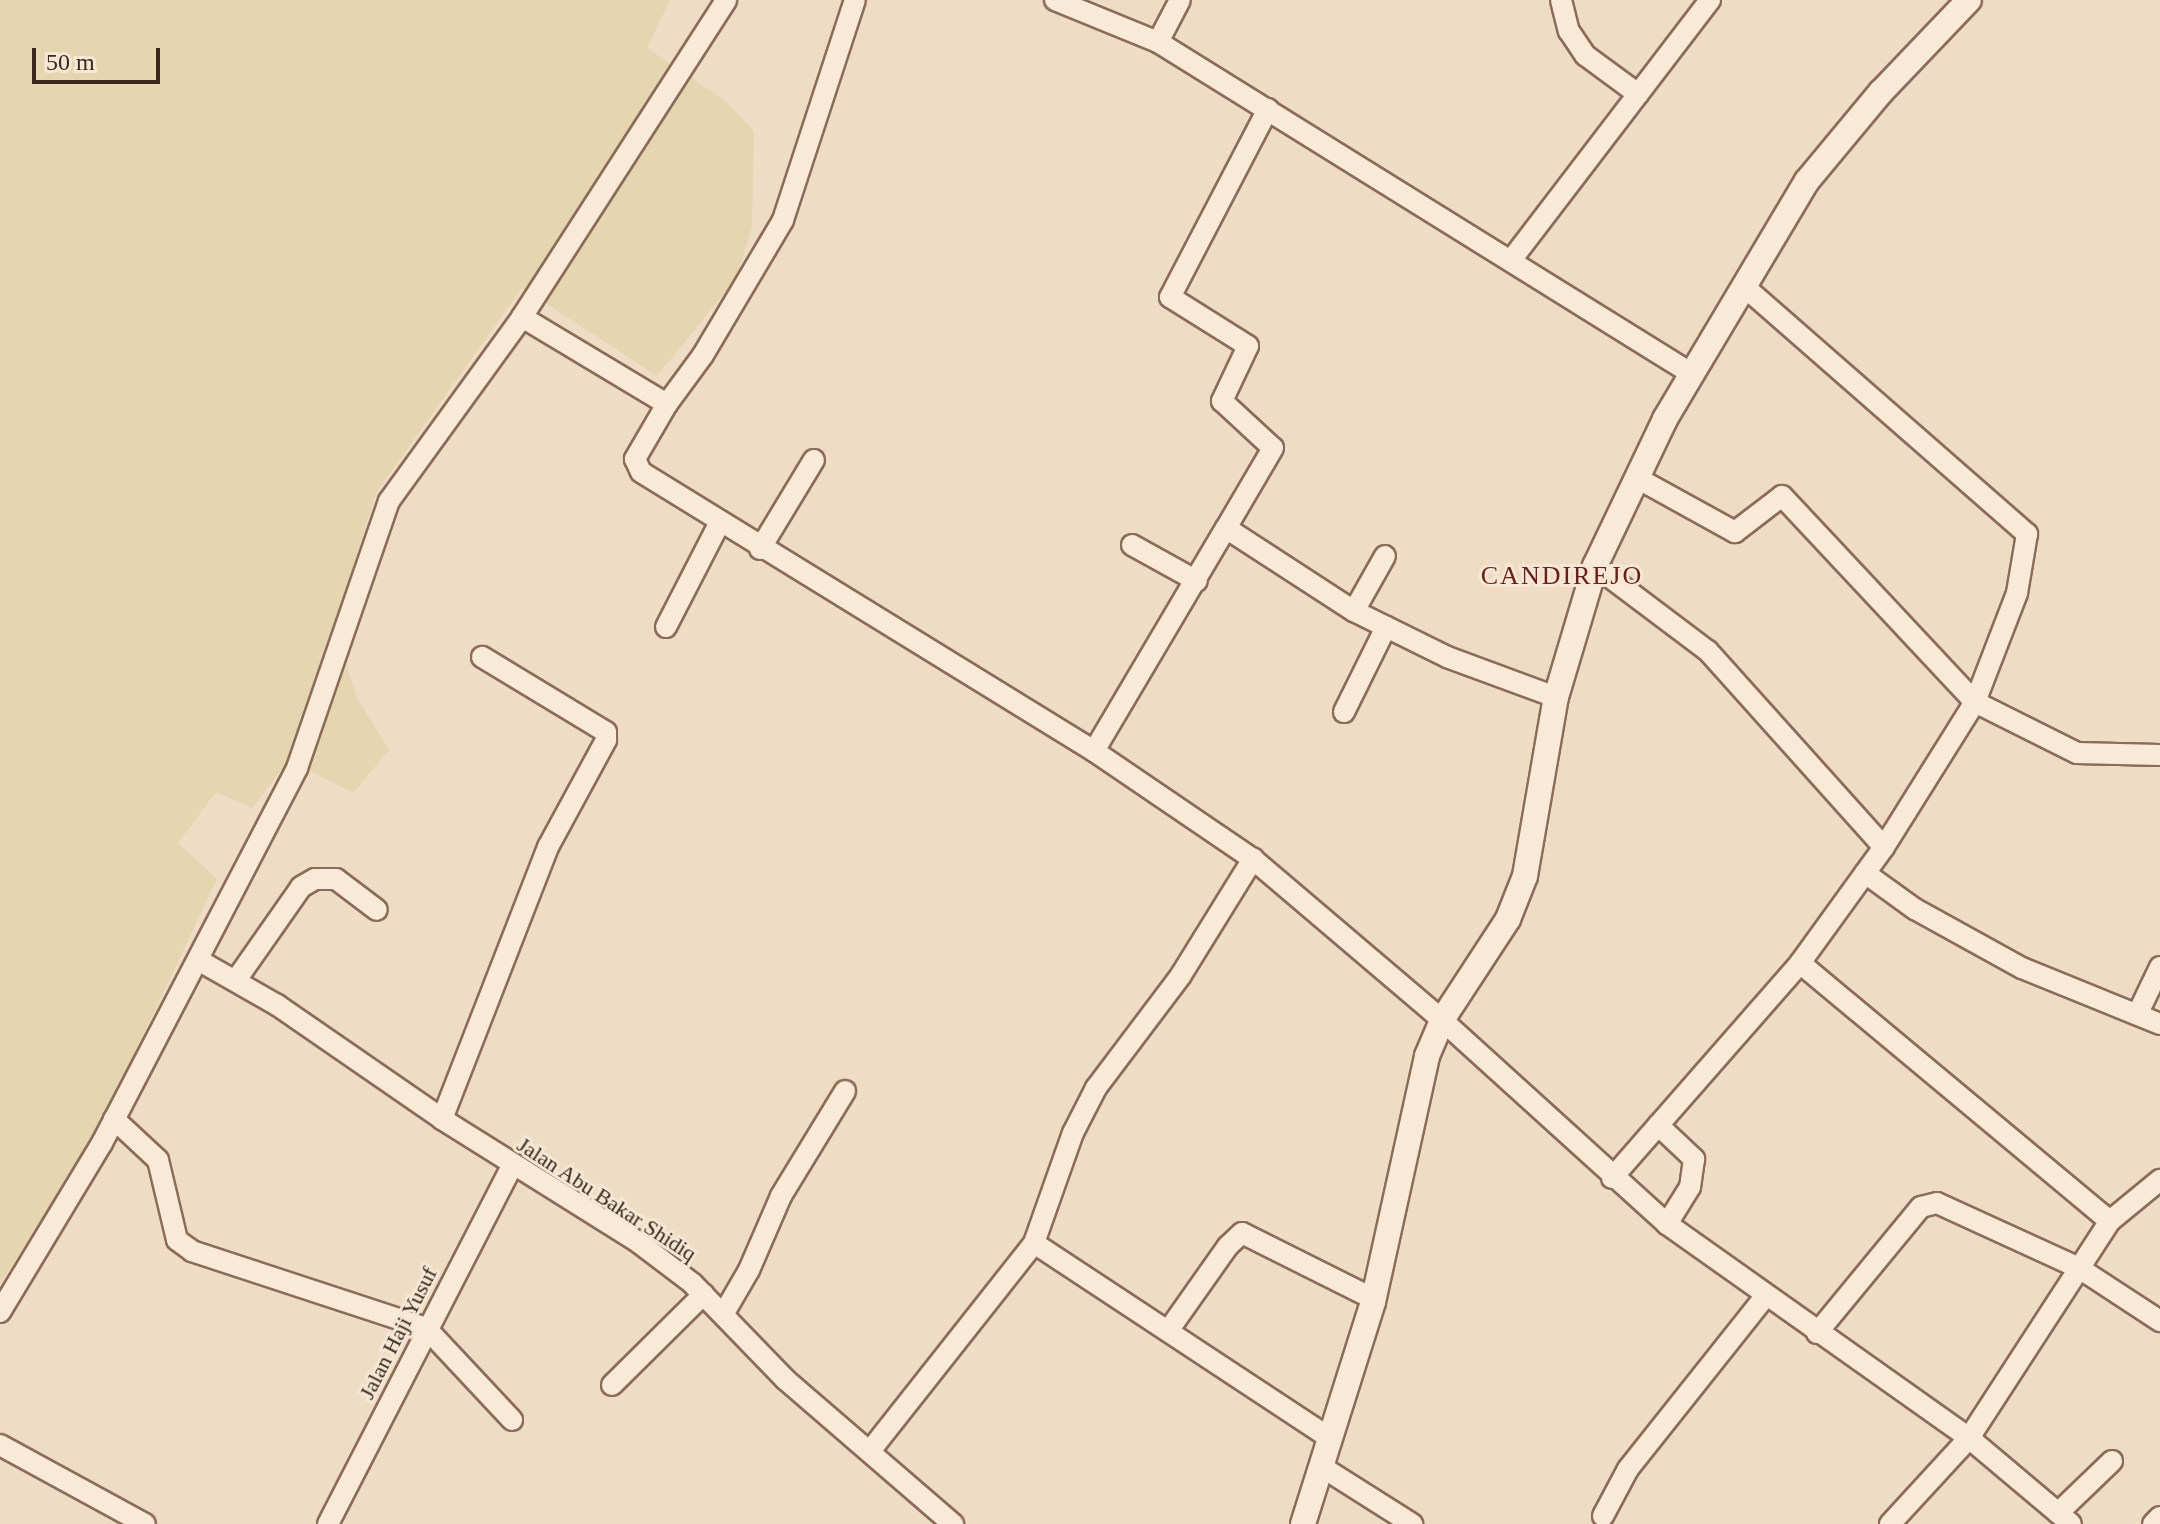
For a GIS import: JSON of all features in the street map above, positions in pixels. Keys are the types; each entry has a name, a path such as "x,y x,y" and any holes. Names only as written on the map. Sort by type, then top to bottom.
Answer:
{"street":[{"path":"0,1312 114,1119 297,768 389,501 522,317 726,0"},
{"path":"855,0 783,220 703,355 667,404 635,463 719,524 1094,751 1253,859 1442,1020 1612,1178 1667,1224 1765,1297 1969,1438 2064,1519 2112,1461"},
{"path":"1055,0 1158,42 1512,259 1692,374"},
{"path":"1158,42 1180,0"},
{"path":"1561,0 1569,31 1585,55 1638,94"},
{"path":"1512,259 1710,0"},
{"path":"1303,1524 1374,1299 1404,1142 1427,1056 1442,1020 1516,902 1556,697 1595,566 1692,374 1820,162 1969,0"},
{"path":"1094,751 1273,448 1222,401 1248,346 1170,297 1268,109"},
{"path":"1612,1178 1800,963 1884,847 1975,702 2017,593 2026,530 1745,287"},
{"path":"522,317 667,404"},
{"path":"760,549 814,460"},
{"path":"1637,478 1735,532 1782,496 1975,702 2077,753 2160,755"},
{"path":"666,627 719,524"},
{"path":"1226,528 1354,611 1447,657 1556,697"},
{"path":"1132,545 1197,581"},
{"path":"1354,611 1385,556"},
{"path":"1595,566 1708,651 1884,847"},
{"path":"1344,712 1386,627"},
{"path":"442,1119 548,847 606,740 606,732 482,657"},
{"path":"870,1451 1034,1243 1073,1133 1096,1088 1181,975 1253,859"},
{"path":"1865,873 1915,909 2022,968 2160,1024"},
{"path":"236,980 301,887 315,879 336,879 377,910"},
{"name":"Jalan Abu Bakar Shidiq","path":"198,960 236,980 512,1166 638,1242 704,1294 786,1380 953,1524"},
{"path":"1800,963 2110,1221"},
{"path":"2138,1013 2160,967"},
{"path":"724,1313 781,1196 845,1091"},
{"path":"114,1119 158,1160 177,1240 192,1251 426,1328 512,1420"},
{"path":"1658,1125 1694,1159 1690,1187 1667,1224"},
{"name":"Jalan Haji Yusuf","path":"328,1524 426,1328 512,1166"},
{"path":"1890,1524 1969,1438 2110,1221 2160,1180"},
{"path":"1817,1333 1927,1204 1961,1210 2079,1268 2160,1321"},
{"path":"1168,1331 1228,1246 1242,1233 1374,1299"},
{"path":"1034,1243 1330,1438"},
{"path":"612,1385 704,1294"},
{"path":"1604,1521 1628,1469 1765,1297"},
{"path":"0,1445 145,1524"},
{"path":"1322,1467 1412,1524"}],"shaded area":[{"path":"0,0 670,0 647,48 725,101 754,131 752,227 736,279 657,376 522,288 376,493 334,627 357,698 389,750 353,793 289,760 252,808 216,792 178,843 217,879 97,1133 0,1284"}],"district":[{"name":"CANDIREJO","path":"1562,576"}]}
